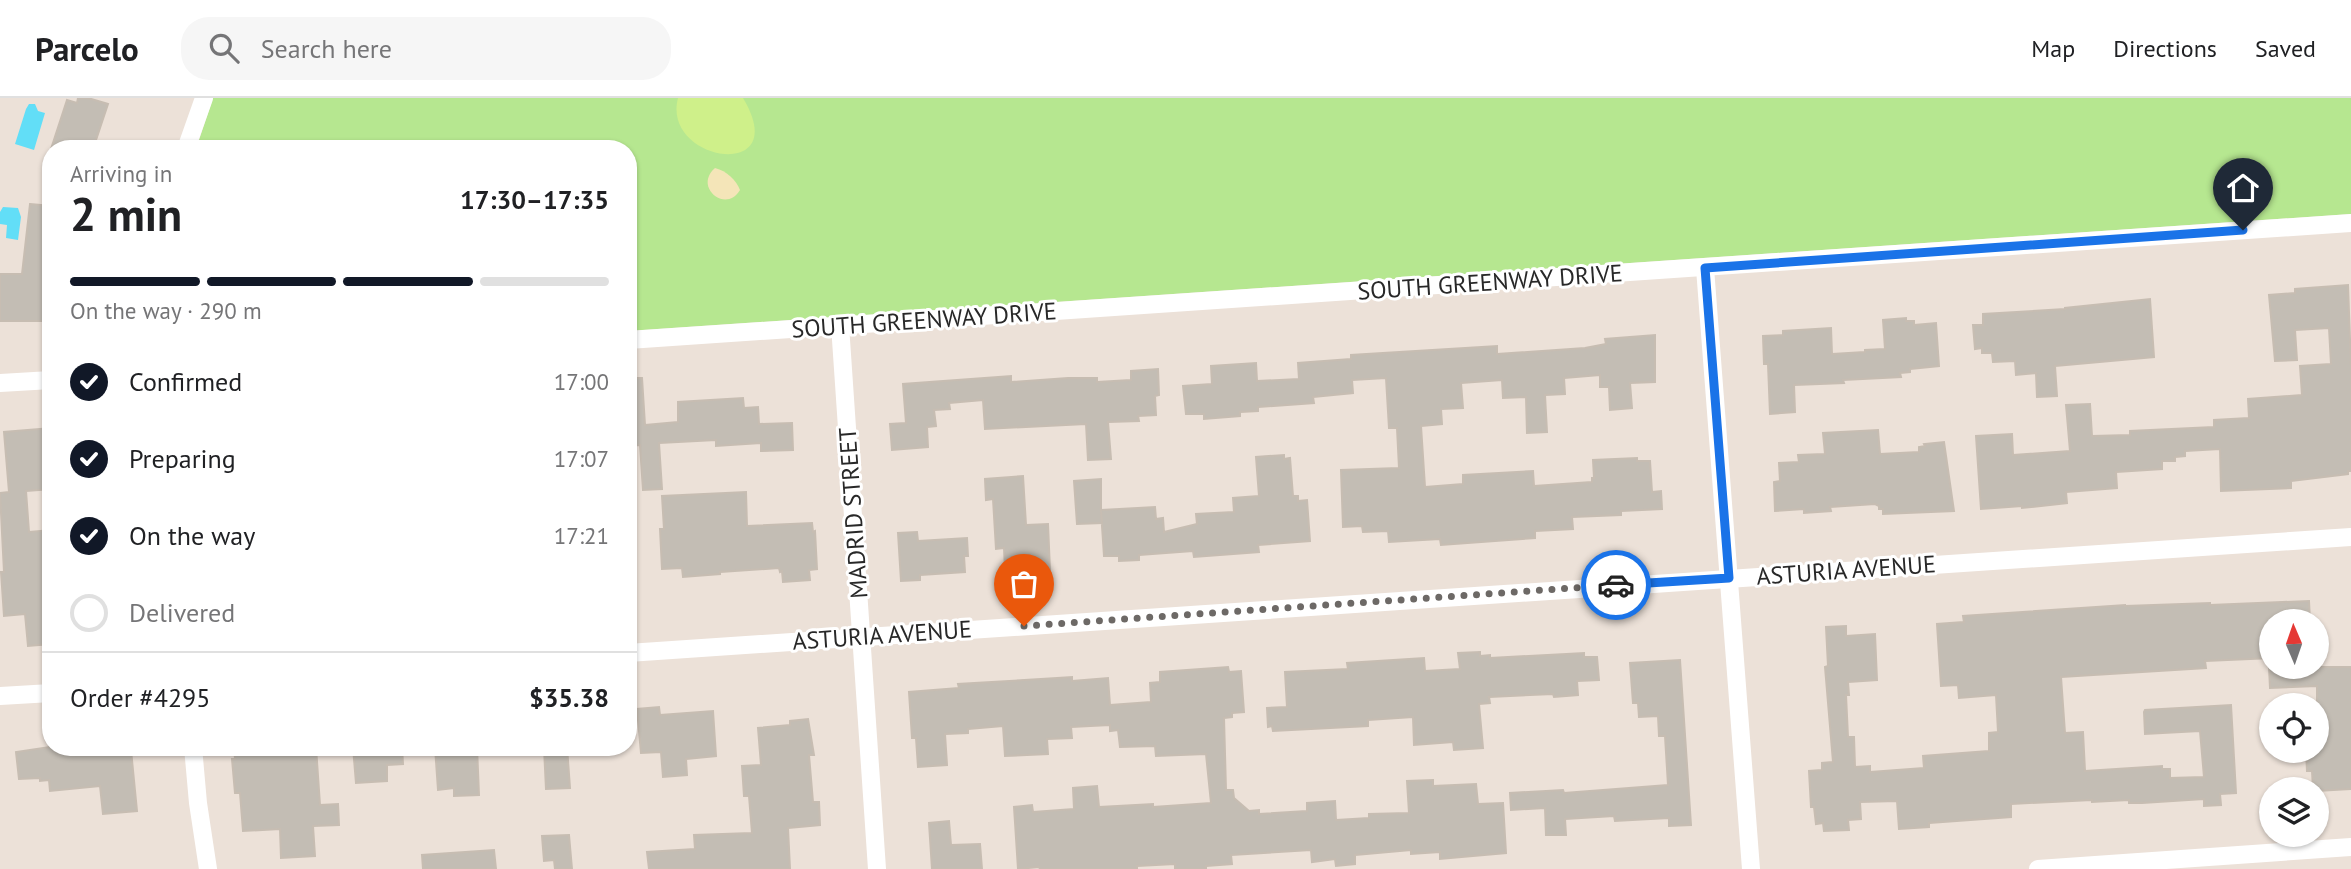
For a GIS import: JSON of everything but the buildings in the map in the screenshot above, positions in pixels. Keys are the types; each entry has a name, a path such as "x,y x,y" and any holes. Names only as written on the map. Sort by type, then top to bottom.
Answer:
{"street":[{"path":"189,140 204,98"},
{"name":"SOUTH GREENWAY DRIVE","path":"637,339 2351,223"},
{"path":"1705,268 1751,869"},
{"name":"MADRID STREET","path":"840,326 877,869"},
{"path":"0,383 42,381"},
{"name":"ASTURIA AVENUE","path":"637,652 2351,537"},
{"path":"0,696 42,694"},
{"path":"194,756 208,869"},
{"path":"2038,869 2351,847"}],"green space":[{"path":"213,98 2351,98 2351,214 637,330 637,140 199,140"},
{"path":"678,98 743,98 754,125 752,143 740,152 723,154 705,149 688,137 678,120"}],"sand":[{"path":"715,168 736,183 740,190 734,197 720,199 710,190 709,175"}],"water":[{"path":"29,104 35,104 38,111 45,113 34,150 15,144"},
{"path":"3,207 18,208 21,217 18,240 6,238 7,225 0,224"}],"way so far":[{"path":"1024,626 1616,585"}],"route":[{"path":"1616,585 1729,578 1705,268 2243,230"}]}
